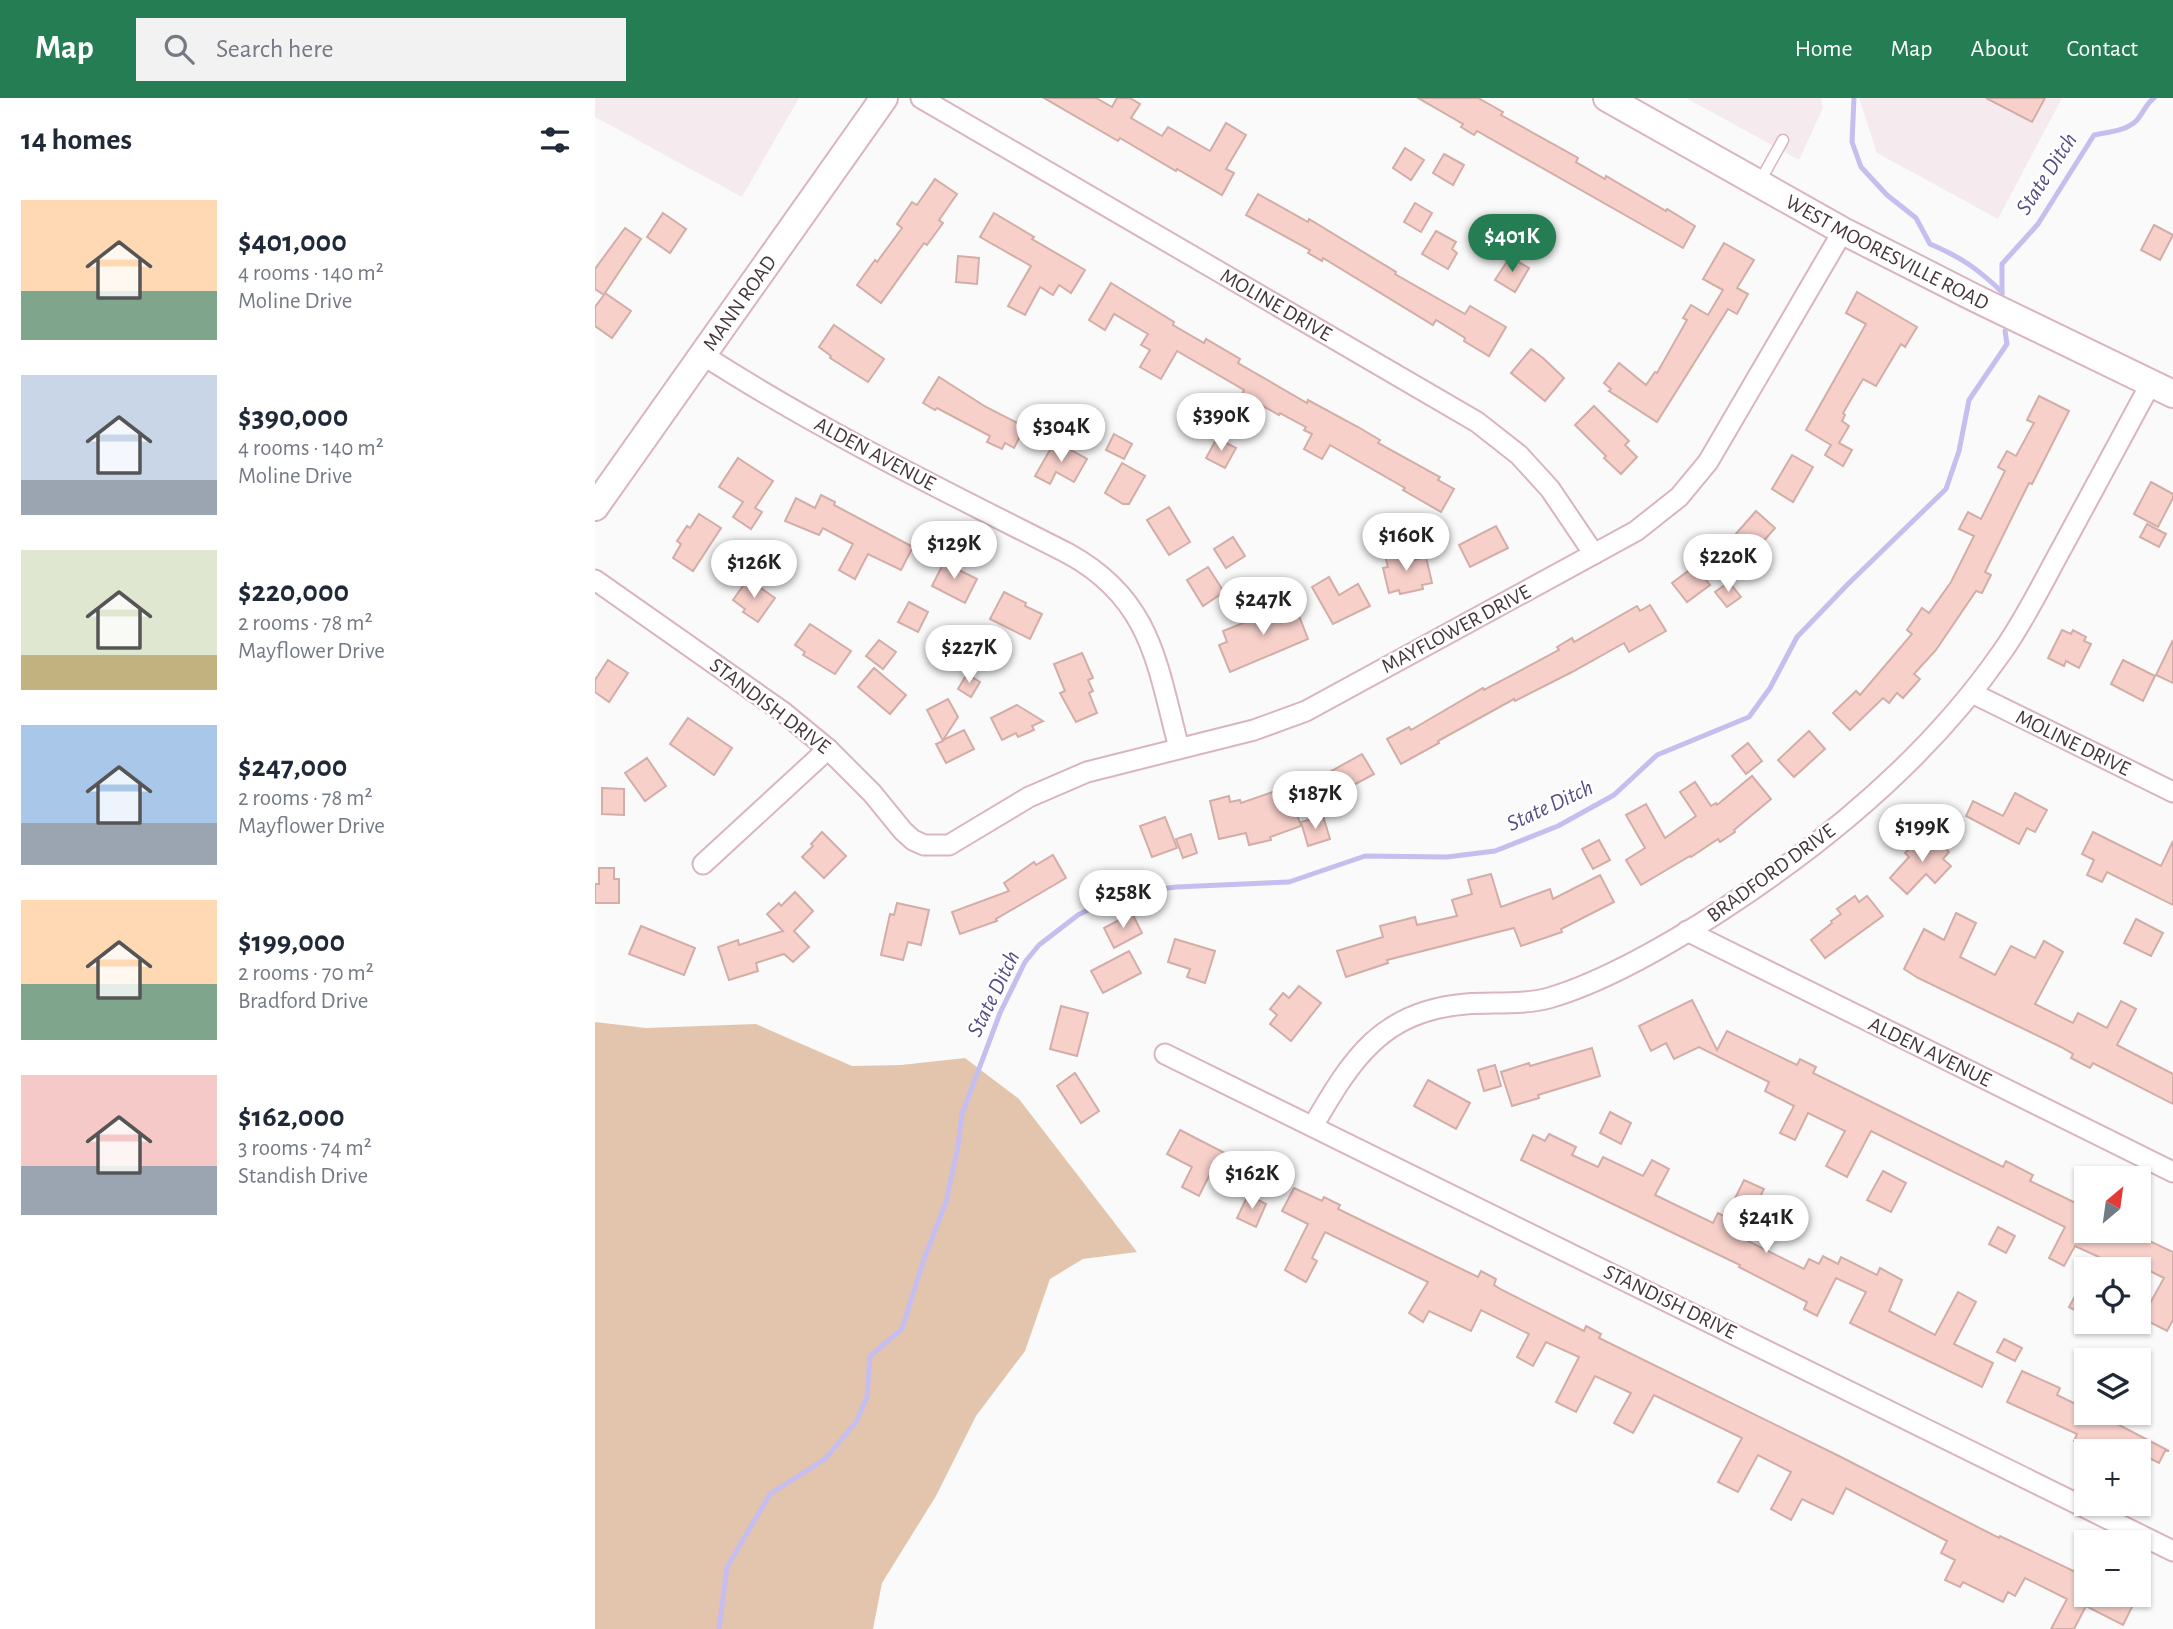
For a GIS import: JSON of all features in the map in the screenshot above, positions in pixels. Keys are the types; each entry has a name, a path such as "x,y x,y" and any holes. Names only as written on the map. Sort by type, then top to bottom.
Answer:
{"main road":[{"name":"MANN ROAD","path":"595,507 884,98"},
{"name":"WEST MOORESVILLE ROAD","path":"1607,98 1843,231 2162,389"}],"street":[{"name":"MOLINE DRIVE","path":"921,98 1477,422 1519,455 1550,489 1594,554"},
{"name":"MAYFLOWER DRIVE","path":"931,846 953,844 1021,801 1078,775 1266,727 1306,711 1636,531 1679,497 1697,477 1718,446 1843,231"},
{"name":"ALDEN AVENUE","path":"703,355 765,396 1069,554 1107,579 1125,598 1144,629 1157,663 1179,748"},
{"name":"BRADFORD DRIVE","path":"1313,1126 1358,1055 1399,1023 1448,1006 1544,999 1569,992 1687,931 1766,881 1821,839 1900,770 1972,693 2023,619 2162,389"},
{"name":"STANDISH DRIVE","path":"595,580 783,712 828,749 872,793 908,836 918,843 931,846"},
{"name":"MOLINE DRIVE","path":"1972,693 2173,792"},
{"path":"703,864 828,749"},
{"name":"ALDEN AVENUE","path":"1687,931 2173,1172"},
{"name":"STANDISH DRIVE","path":"1165,1054 2173,1551"}],"lane":[{"path":"1758,184 1783,141"}],"shaded area":[{"path":"595,98 799,98 742,197 595,117"},
{"path":"1686,98 1821,98 1823,108 1799,160"},
{"path":"1859,98 2062,98 1998,219 1877,153"},
{"path":"595,1022 646,1028 756,1024 852,1066 901,1065 965,1058 1019,1099 1137,1252 1083,1259 1050,1279 1025,1351 976,1416 936,1496 882,1583 873,1629 595,1629"}],"building":[{"path":"1044,98 1096,98 1112,107 1117,98 1130,98 1140,104 1131,118 1162,136 1168,127 1210,151 1226,123 1246,135 1226,169 1234,173 1222,195 1120,138 1118,141"},
{"path":"1418,98 1478,98 1503,112 1501,115 1578,158 1576,162 1695,226 1683,248 1477,131 1474,135 1461,127 1463,124"},
{"path":"1986,98 2045,98 2032,122"},
{"path":"1405,148 1424,160 1411,180 1393,168"},
{"path":"1444,154 1464,165 1453,185 1433,173"},
{"path":"935,179 957,194 939,220 943,223 927,245 924,243 881,303 857,285 902,228 897,224 912,202 917,205"},
{"path":"1258,194 1308,222 1309,219 1396,272 1395,274 1465,314 1470,306 1506,327 1489,356 1436,320 1433,325 1323,258 1322,261 1308,253 1310,250 1246,215"},
{"path":"1415,203 1432,213 1421,232 1404,222"},
{"path":"663,213 686,229 670,253 647,237"},
{"path":"994,213 1085,270 1071,293 1059,285 1053,295 1040,287 1025,315 1008,306 1031,266 980,237"},
{"path":"2154,225 2173,235 2160,260 2141,250"},
{"path":"625,228 641,239 605,293 631,311 612,338 595,326 595,307 604,295 595,289 595,269"},
{"path":"1436,231 1456,242 1452,249 1457,253 1448,269 1422,254"},
{"path":"1724,243 1754,260 1737,288 1748,294 1737,314 1728,309 1657,422 1609,391 1611,389 1604,383 1619,363 1646,385 1655,372 1657,373 1687,320 1683,318 1691,305 1708,315 1723,290 1703,279"},
{"path":"958,256 979,258 977,284 956,282"},
{"path":"1510,257 1529,268 1515,292 1495,280"},
{"path":"1111,283 1174,322 1173,325 1204,343 1206,339 1240,359 1238,363 1307,403 1308,400 1358,427 1380,440 1378,443 1440,477 1438,480 1454,489 1441,512 1330,445 1322,459 1304,449 1312,434 1304,430 1306,427 1242,394 1244,390 1177,351 1161,379 1140,367 1150,350 1141,345 1148,334 1114,314 1105,330 1089,320"},
{"path":"1857,292 1917,327 1905,347 1901,344 1876,386 1863,379 1843,413 1845,415 1842,421 1849,426 1839,443 1852,450 1843,466 1825,455 1831,445 1806,430 1866,324 1846,313"},
{"path":"834,325 884,359 868,382 830,358 831,356 819,347"},
{"path":"1531,349 1564,378 1545,401 1511,373"},
{"path":"939,377 986,407 1025,427 1014,448 1005,443 1002,449 987,442 990,436 923,403"},
{"path":"2039,396 2069,411 2032,484 2029,483 1985,572 1991,575 1982,593 1976,591 1936,650 1914,674 1920,679 1903,698 1897,693 1889,703 1883,698 1850,730 1833,713 1856,691 1860,695 1912,634 1907,630 1922,608 1929,613 1951,582 1974,536 1959,529 1968,512 1981,519 2005,471 1998,467 2007,451 2016,456 2034,423 2027,420"},
{"path":"1594,406 1629,441 1625,445 1637,457 1621,474 1575,425"},
{"path":"1052,410 1071,421 1059,440 1041,430"},
{"path":"1114,434 1132,444 1124,459 1106,450"},
{"path":"1217,438 1236,448 1225,468 1206,458"},
{"path":"1055,441 1087,459 1074,482 1056,472 1050,484 1035,476"},
{"path":"1792,455 1813,467 1793,502 1772,489"},
{"path":"738,458 773,481 755,508 762,512 751,529 733,517 743,502 719,487"},
{"path":"1122,463 1145,476 1129,504 1123,504 1105,493"},
{"path":"2151,482 2173,494 2158,527 2134,514"},
{"path":"821,495 835,502 834,505 913,547 901,570 868,554 855,579 839,570 853,544 823,528 819,535 785,521 796,498 815,508"},
{"path":"1169,507 1190,542 1169,555 1147,520"},
{"path":"1756,511 1775,528 1747,560 1728,543"},
{"path":"699,514 721,528 693,571 673,558 681,544 677,541"},
{"path":"2147,524 2166,534 2159,547 2140,537"},
{"path":"1496,526 1508,548 1470,567 1459,545"},
{"path":"1233,537 1245,556 1226,568 1214,549"},
{"path":"1407,551 1409,561 1426,557 1432,583 1422,585 1423,589 1400,594 1399,590 1389,593 1383,568 1388,567 1385,556"},
{"path":"946,558 961,566 959,570 977,579 965,603 932,586"},
{"path":"1695,566 1710,585 1687,602 1672,583"},
{"path":"1208,567 1224,592 1203,606 1187,580"},
{"path":"1329,577 1339,595 1358,584 1370,606 1333,624 1312,587"},
{"path":"748,579 775,598 758,622 743,612 745,609 733,600"},
{"path":"1729,582 1741,597 1727,607 1715,592"},
{"path":"1004,592 1042,614 1030,639 990,619"},
{"path":"909,602 928,612 918,632 898,622"},
{"path":"1294,603 1308,639 1230,672 1219,645 1227,642 1223,631"},
{"path":"1650,605 1666,631 1629,652 1624,643 1572,672 1515,701 1514,699 1401,764 1387,739 1409,727 1411,730 1483,688 1484,690 1559,650 1557,647 1572,638 1574,642 1637,606 1640,611"},
{"path":"810,624 851,651 835,674 803,655 805,652 795,645"},
{"path":"2062,630 2071,634 2073,630 2086,637 2084,641 2091,644 2079,668 2066,661 2064,666 2048,658"},
{"path":"879,640 896,652 883,669 866,656"},
{"path":"2173,640 2173,683 2156,675"},
{"path":"1082,653 1093,678 1088,680 1093,691 1089,693 1097,713 1076,722 1060,693 1065,691 1054,664"},
{"path":"608,660 628,673 609,702 595,692 595,680"},
{"path":"2123,660 2155,676 2143,701 2111,684"},
{"path":"874,668 906,695 890,714 858,687"},
{"path":"967,674 980,682 971,697 958,689"},
{"path":"948,699 958,717 943,740 964,730 974,749 946,763 936,744 943,741 927,710"},
{"path":"1017,705 1043,721 1032,726 1034,730 1018,737 1016,733 1002,740 991,718"},
{"path":"688,718 732,748 714,775 670,744"},
{"path":"1809,731 1825,749 1794,777 1778,760"},
{"path":"1748,743 1762,761 1746,774 1732,756"},
{"path":"1362,754 1374,774 1339,793 1328,773"},
{"path":"647,758 666,786 645,801 625,773"},
{"path":"1752,776 1771,799 1720,842 1718,839 1641,885 1626,860 1645,848 1626,815 1646,804 1665,838 1696,816 1680,792 1695,782 1711,806 1716,803 1717,805"},
{"path":"1287,787 1301,826 1270,837 1271,840 1249,845 1246,833 1219,839 1210,801 1229,796 1230,802 1240,800 1241,803"},
{"path":"602,788 624,789 624,815 602,814"},
{"path":"2015,793 2047,810 2035,832 2027,828 2019,844 1966,816 1973,801 2003,816"},
{"path":"1323,816 1330,839 1308,846 1301,822"},
{"path":"1165,817 1177,848 1152,857 1140,826"},
{"path":"822,832 846,856 824,878 802,857"},
{"path":"2093,832 2161,866 2173,841 2173,905 2107,872 2102,882 2087,875 2094,860 2082,854"},
{"path":"1191,834 1197,853 1183,858 1176,839"},
{"path":"1932,835 1949,852 1943,859 1951,866 1935,883 1926,874 1907,894 1890,878 1909,857 1905,853 1918,839 1924,844"},
{"path":"1599,840 1610,860 1593,869 1582,849"},
{"path":"1053,855 1066,878 996,919 997,921 960,934 952,912 1009,891 1004,883 1034,862 1036,865"},
{"path":"599,868 614,868 614,879 619,879 619,903 595,903 595,884 599,884"},
{"path":"1491,874 1501,907 1550,889 1553,899 1600,875 1614,902 1561,929 1562,932 1521,946 1514,928 1387,960 1388,963 1346,977 1337,951 1383,937 1380,926 1415,917 1417,925 1457,916 1452,900 1472,894 1468,880"},
{"path":"795,892 813,911 794,931 809,947 793,962 784,954 756,963 758,971 729,980 718,947 738,940 739,945 783,931 767,914 779,903 781,906"},
{"path":"1855,896 1859,902 1867,896 1883,916 1825,958 1811,940 1841,914 1837,909"},
{"path":"897,903 929,910 921,945 908,942 903,960 881,955 890,914 894,915"},
{"path":"1132,913 1142,933 1114,948 1104,928"},
{"path":"1956,913 1976,923 1960,957 1995,975 2011,946 2035,958 2044,941 2063,952 2035,1004 2073,1023 2078,1013 2107,1028 2121,1001 2136,1009 2117,1045 2173,1074 2173,1104 2093,1063 2090,1068 2071,1058 2073,1054 2061,1047 1904,969 1924,929 1944,940"},
{"path":"2136,919 2163,933 2151,956 2124,943"},
{"path":"641,926 695,948 684,975 629,954"},
{"path":"1175,939 1215,951 1205,983 1187,977 1190,969 1168,962"},
{"path":"1129,951 1141,973 1103,993 1091,971"},
{"path":"1299,986 1321,1003 1291,1041 1270,1024 1277,1015 1270,1009 1283,993 1289,998"},
{"path":"1692,1000 1717,1050 1727,1031 1797,1065 1800,1059 1816,1067 1813,1073 2003,1167 2006,1161 2033,1175 2030,1181 2074,1202 2074,1243 2151,1242 2173,1252 2173,1320 2167,1331 2151,1323 2151,1302 2164,1278 2151,1272 2151,1257 2099,1257 2075,1246 2064,1266 2049,1258 2065,1227 1871,1131 1847,1177 1826,1166 1845,1131 1808,1113 1795,1140 1780,1133 1794,1106 1765,1091 1769,1082 1699,1047 1674,1059 1666,1043 1651,1051 1639,1026"},
{"path":"1061,1006 1088,1013 1077,1056 1050,1049"},
{"path":"1592,1048 1600,1076 1512,1106 1501,1072"},
{"path":"1495,1065 1501,1086 1484,1091 1478,1070"},
{"path":"1075,1073 1099,1111 1081,1123 1057,1086"},
{"path":"1428,1080 1470,1103 1456,1129 1414,1106"},
{"path":"1610,1112 1631,1123 1621,1144 1600,1133"},
{"path":"1180,1130 1242,1162 1245,1156 1266,1167 1251,1195 1210,1174 1199,1196 1182,1187 1192,1167 1167,1154"},
{"path":"1549,1134 1576,1147 1572,1155 1598,1167 1603,1157 1643,1176 1652,1160 1669,1169 1655,1195 1713,1223 1718,1213 1726,1217 1744,1180 1764,1189 1755,1207 1751,1205 1736,1235 1804,1269 1809,1259 1819,1264 1823,1256 1838,1264 1841,1257 1877,1275 1880,1268 1902,1280 1889,1311 1935,1335 1958,1292 1976,1302 1954,1344 1993,1363 1982,1387 1850,1323 1866,1292 1836,1278 1817,1316 1804,1309 1807,1302 1739,1267 1740,1265 1521,1160 1533,1135 1545,1141"},
{"path":"1883,1171 1906,1183 1891,1212 1867,1200"},
{"path":"1294,1188 1322,1201 1324,1197 1340,1205 1338,1209 1478,1277 1481,1271 1496,1279 1494,1285 1502,1290 1584,1331 1586,1326 1601,1334 1599,1338 1999,1538 2000,1536 2074,1571 2074,1607 2085,1607 2074,1629 2051,1629 2067,1599 2025,1578 2015,1596 2008,1592 2003,1602 1963,1582 1960,1587 1945,1580 1955,1560 1941,1553 1947,1541 1846,1488 1833,1514 1802,1499 1791,1520 1771,1509 1791,1472 1758,1455 1738,1492 1718,1482 1742,1438 1654,1395 1633,1433 1614,1423 1631,1393 1595,1376 1576,1412 1556,1402 1579,1357 1546,1342 1533,1366 1517,1357 1529,1334 1481,1310 1471,1331 1429,1311 1423,1322 1409,1313 1428,1282 1325,1232 1312,1258 1317,1261 1306,1282 1285,1270 1308,1224 1282,1211"},
{"path":"1248,1195 1266,1204 1256,1227 1237,1218"},
{"path":"1998,1227 2015,1236 2006,1253 1989,1244"},
{"path":"2004,1339 2022,1348 2015,1361 1997,1352"},
{"path":"2022,1371 2060,1388 2057,1395 2074,1403 2074,1425 2119,1425 2146,1439 2075,1439 2077,1434 2007,1402"},
{"path":"2151,1442 2169,1451 2165,1451 2159,1463 2151,1459"},
{"path":"2088,1607 2132,1607 2123,1625"}],"waterway":[{"path":"1854,98 1852,142 1861,167 1887,195 1916,218 1930,244 1969,264 2002,292"},
{"name":"State Ditch","path":"2002,295 2002,264 2038,224 2094,135 2133,124 2154,98"},
{"name":"State Ditch","path":"719,1629 727,1567 770,1494 825,1459 856,1422 867,1397 870,1356 902,1329 924,1259 946,1202 962,1114 1000,1013 1025,962 1039,945 1078,915 1120,894 1176,887 1289,882 1365,856 1447,857 1495,851 1558,826 1614,795 1657,755 1749,717 1770,688 1797,637 1946,489 1959,451 1969,400 2007,344 2005,331"}]}
